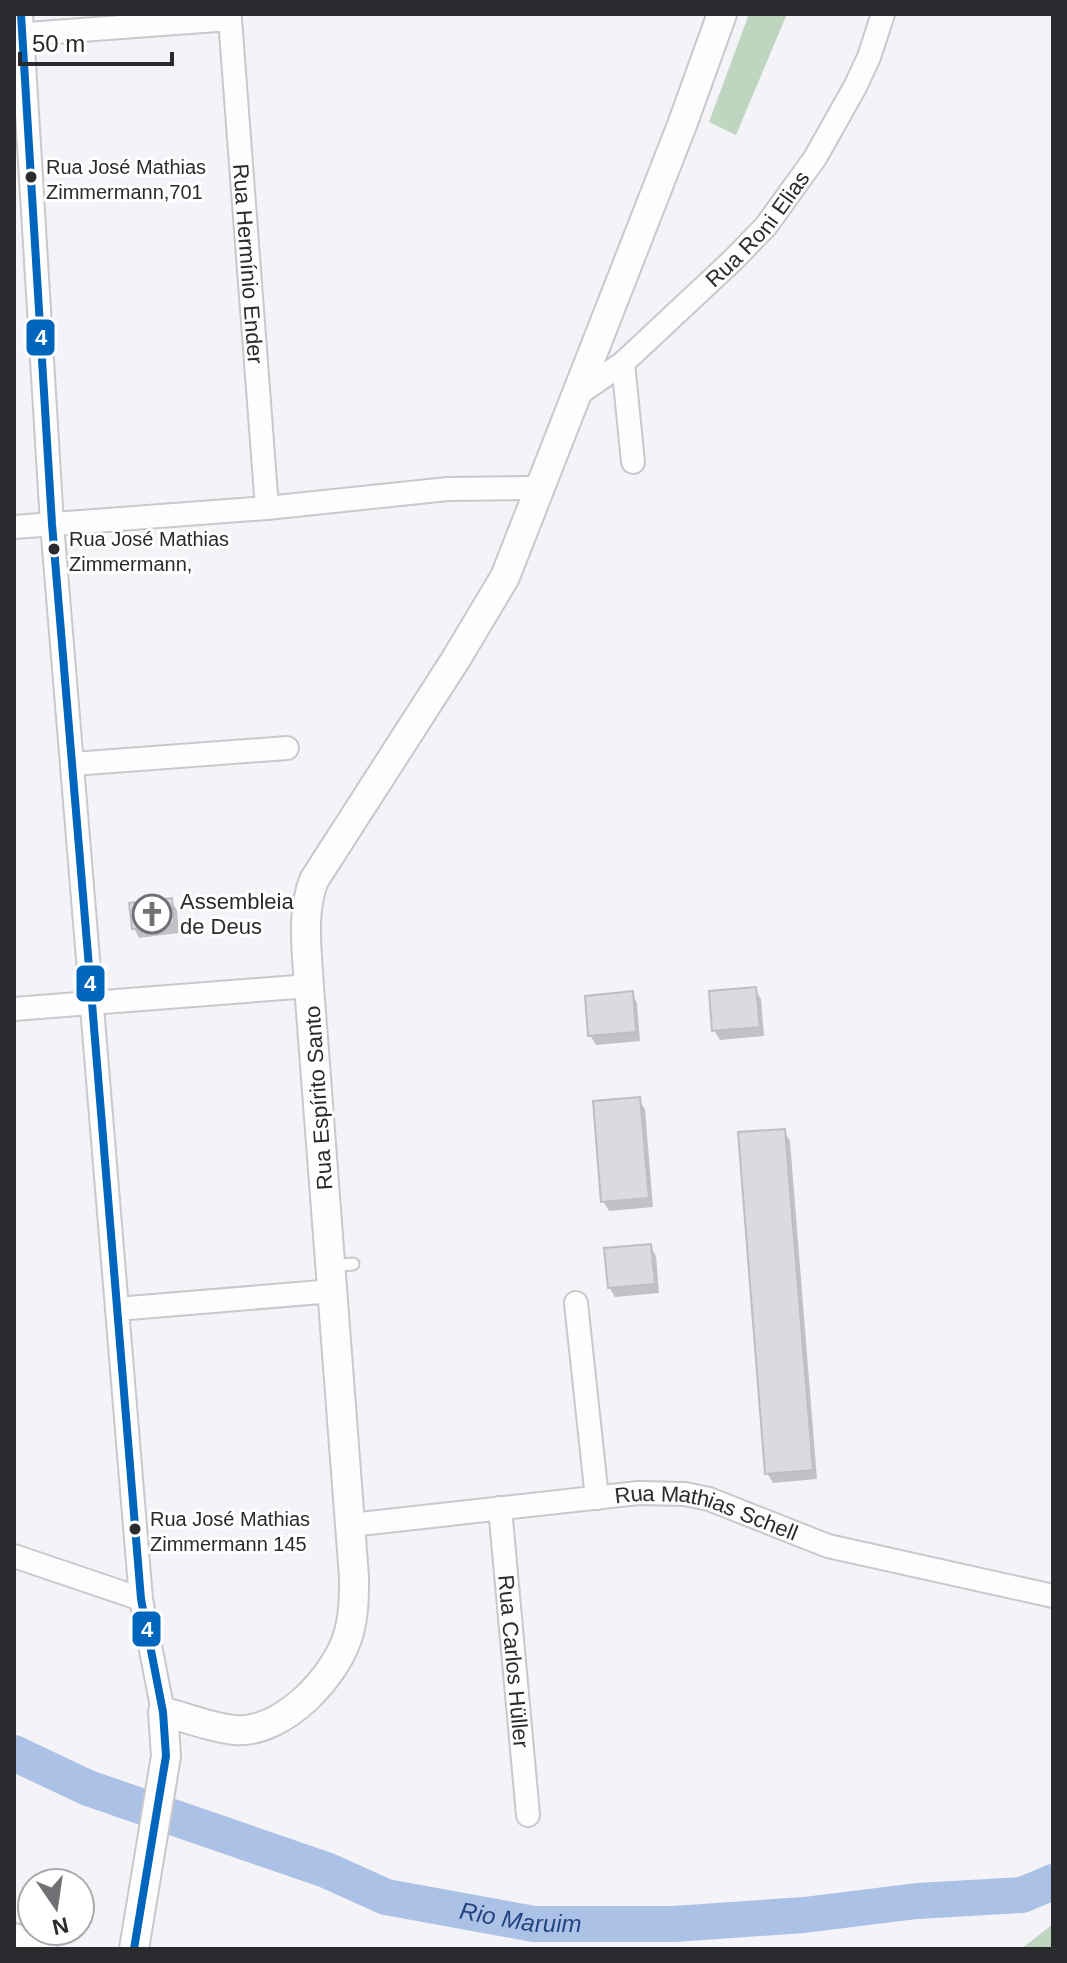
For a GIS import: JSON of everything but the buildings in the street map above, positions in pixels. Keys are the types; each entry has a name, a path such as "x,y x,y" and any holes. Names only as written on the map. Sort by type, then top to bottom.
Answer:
{"street":[{"name":"Rua Espírito Santo","path":"163,1712 235,1730 276,1720 313,1693 329,1673 349,1633 354,1577 339,1274 309,986 306,909 314,880 497,593 682,125 722,14"},
{"name":"Rua Roni Elias","path":"574,397 623,363 766,226 815,158 855,87 883,14"},
{"name":"Rua Hermínio Ender","path":"19,28 230,19 267,508"},
{"path":"19,28 52,524 141,1599 163,1712 166,1756 134,1949"},
{"path":"623,363 633,462"},
{"path":"14,527 267,508 448,489 538,488"},
{"path":"73,764 287,748"},
{"path":"14,1009 309,986"},
{"path":"117,1309 339,1274"},
{"path":"576,1303 597,1498"},
{"name":"Rua Mathias Schell","path":"351,1525 660,1492 709,1499 828,1546 1053,1596"},
{"name":"Rua Carlos Hüller","path":"500,1508 528,1815"},
{"path":"14,1556 141,1599"},
{"path":"14,1938 42,1949"}],"green space":[{"path":"749,14 787,14 736,135 709,122"},
{"path":"1053,1924 1053,1949 1021,1949"}],"waterway":[{"name":"Rio Maruim","path":"14,1753 88,1788 326,1870 386,1897 534,1924 674,1924 804,1915 917,1901 1022,1895 1053,1882"}],"transit line":[{"name":"4","path":"21,14 52,524 141,1599 163,1712 166,1756 134,1949"}],"place":[{"name":"Rua José Mathias Zimmermann,701","path":"31,177"},
{"name":"Rua José Mathias Zimmermann,","path":"54,549"},
{"name":"Assembleia de Deus","path":"152,914"},
{"name":"Rua José Mathias Zimmermann 145","path":"135,1529"}]}
